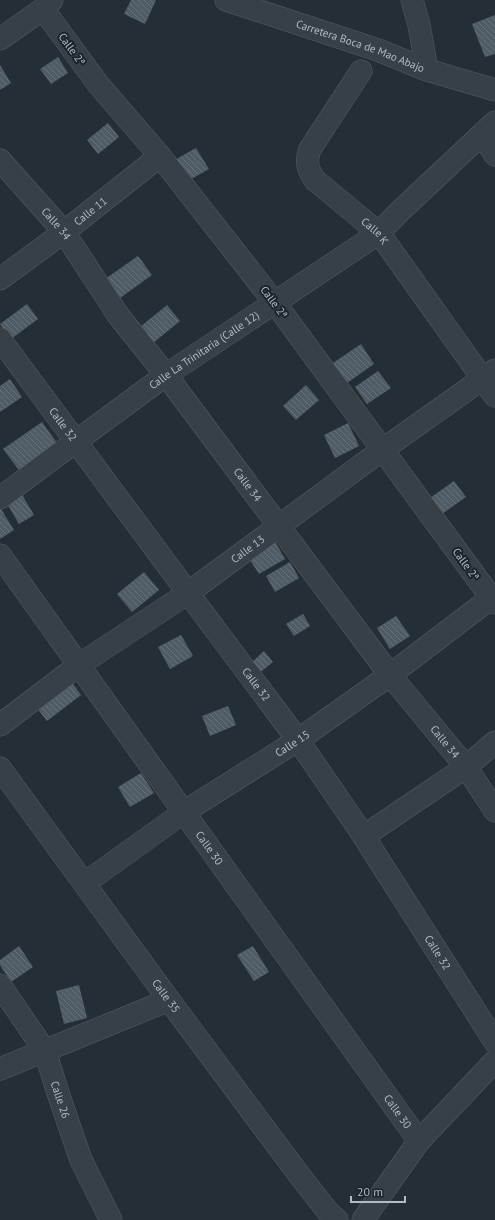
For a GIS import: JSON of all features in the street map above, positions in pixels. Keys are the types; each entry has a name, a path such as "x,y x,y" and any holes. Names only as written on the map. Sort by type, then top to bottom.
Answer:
{"street":[{"name":"Carretera Boca de Mao Abajo","path":"226,0 378,50 427,70 495,90"},
{"path":"412,0 419,25 427,70"},
{"path":"0,39 48,5"},
{"name":"Calle 2ª","path":"48,5 98,84 160,156 275,303 382,450 494,599"},
{"name":"Calle K","path":"361,71 310,150 307,158 307,167 310,174 316,181 379,233 491,382"},
{"path":"489,128 495,156"},
{"name":"Calle La Trinitaria (Calle 12)","path":"0,498 166,375 379,233 396,214 489,128"},
{"name":"Calle 11","path":"0,279 64,232 160,156"},
{"name":"Calle 34","path":"0,160 64,232 118,315 166,375 390,675 466,767 495,811"},
{"name":"Calle 32","path":"0,339 75,442 298,740 364,836 495,1042"},
{"name":"Calle 13","path":"0,725 78,665 188,593 382,450 491,382"},
{"name":"Calle 30","path":"0,555 419,1141"},
{"name":"Calle 15","path":"84,883 184,812 298,740 494,599"},
{"path":"364,836 466,767 495,742"},
{"name":"Calle 35","path":"0,768 169,1000 300,1176 329,1213 337,1220"},
{"name":"Calle 26","path":"0,985 45,1051 81,1160 111,1220"},
{"path":"0,1069 169,1000"},
{"path":"363,1220 419,1141 495,1060"}],"building":[{"path":"131,0 156,0 145,24 124,14"},
{"path":"495,15 495,54 485,57 472,24"},
{"path":"58,57 68,73 51,84 40,69"},
{"path":"0,65 11,83 0,90"},
{"path":"108,123 119,137 98,154 87,140"},
{"path":"196,148 209,169 186,182 173,161"},
{"path":"138,256 152,275 120,298 105,279"},
{"path":"27,304 38,319 11,339 0,324"},
{"path":"167,305 180,321 153,343 140,327"},
{"path":"361,344 374,364 347,383 333,363"},
{"path":"378,371 391,388 367,404 355,387"},
{"path":"10,379 22,397 0,412 0,386"},
{"path":"306,385 319,400 296,420 283,406"},
{"path":"42,422 57,443 19,470 3,449"},
{"path":"348,423 359,446 335,458 324,435"},
{"path":"454,481 466,497 442,514 430,498"},
{"path":"21,493 34,515 19,524 6,502"},
{"path":"0,509 14,530 0,539"},
{"path":"273,538 285,559 259,574 246,554"},
{"path":"290,562 299,578 275,592 266,576"},
{"path":"144,572 159,590 132,612 117,594"},
{"path":"303,614 310,626 294,636 286,624"},
{"path":"396,616 410,636 390,649 377,628"},
{"path":"181,635 193,656 170,669 158,647"},
{"path":"264,651 273,662 258,674 250,664"},
{"path":"67,676 81,695 47,721 33,703"},
{"path":"228,706 236,725 210,736 202,716"},
{"path":"141,773 154,793 130,807 118,787"},
{"path":"19,946 33,967 11,982 0,965 0,960"},
{"path":"253,946 269,972 254,981 237,955"},
{"path":"79,985 87,1018 64,1024 56,991"}]}
